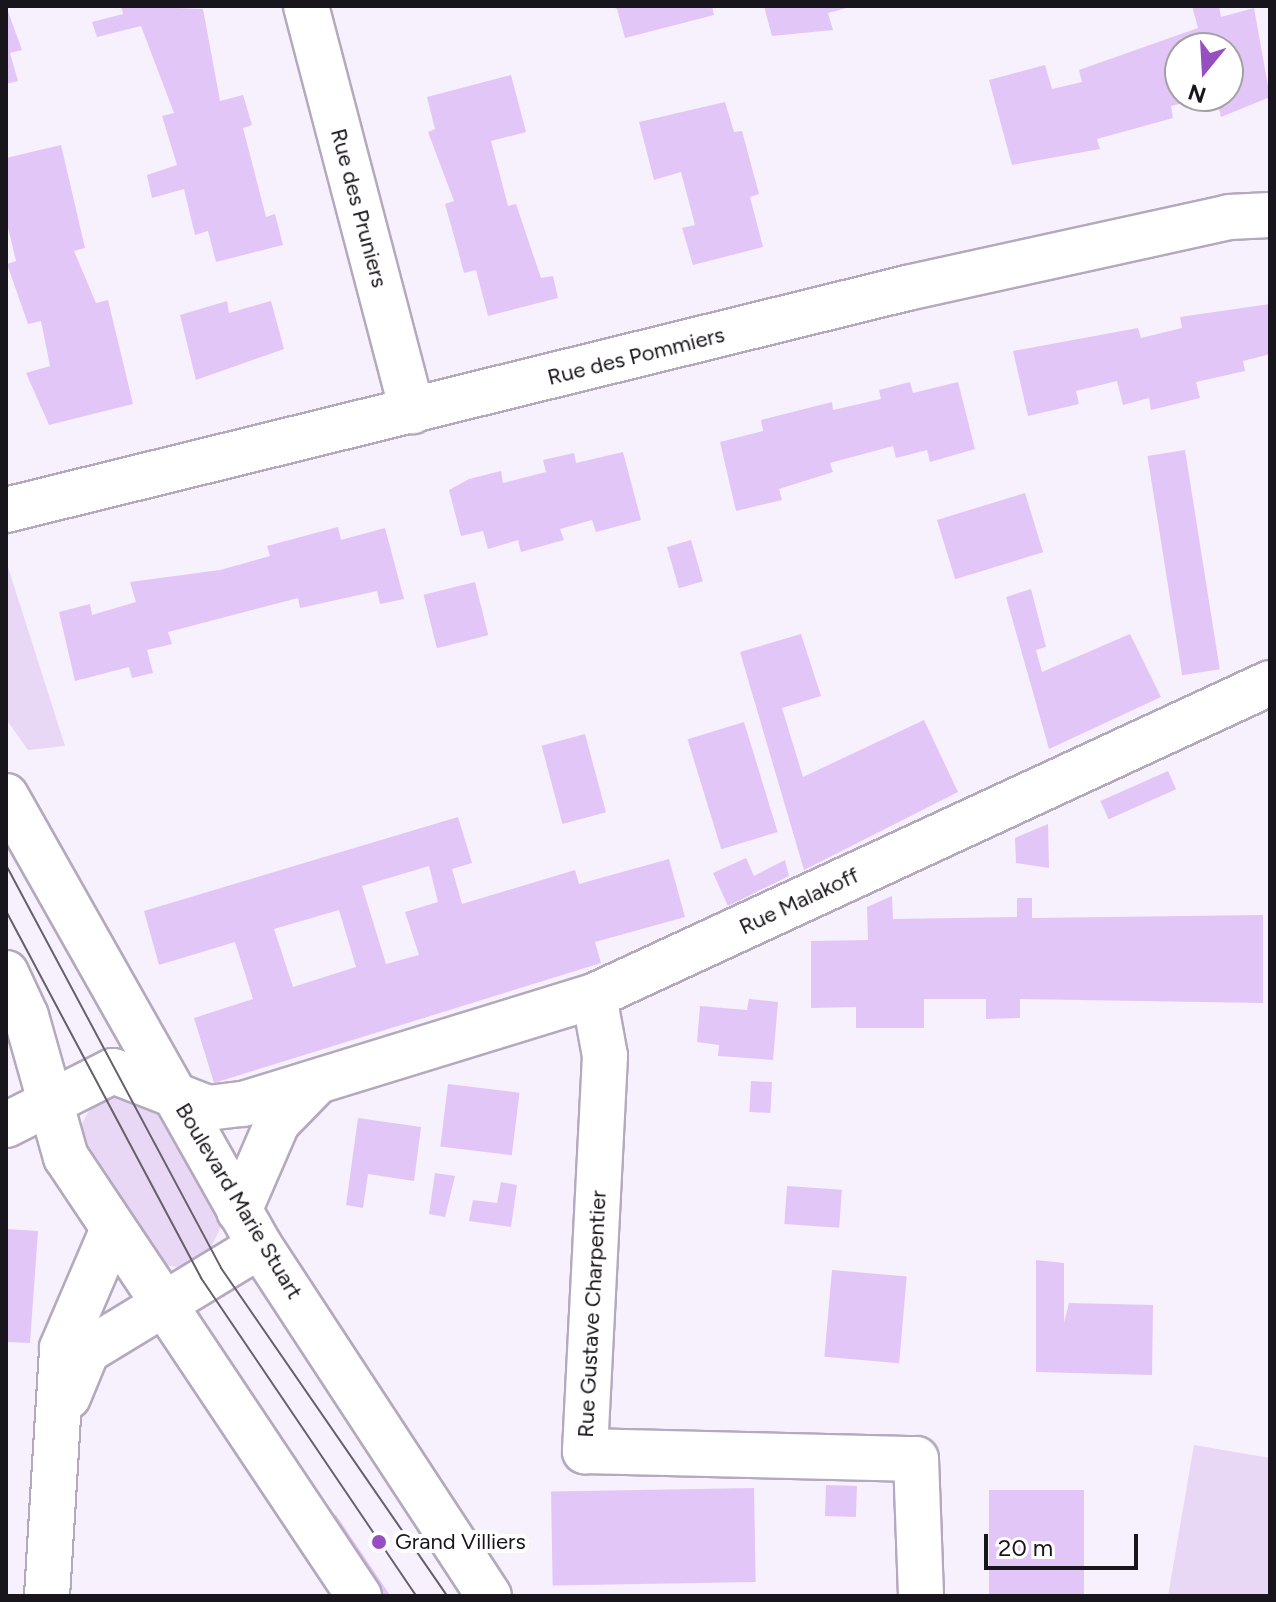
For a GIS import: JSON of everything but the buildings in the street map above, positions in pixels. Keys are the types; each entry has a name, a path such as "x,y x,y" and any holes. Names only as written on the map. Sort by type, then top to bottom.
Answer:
{"street":[{"name":"Rue des Pruniers","path":"306,6 412,411"},
{"name":"Rue des Pommiers","path":"6,510 907,288 1229,217 1270,215"},
{"name":"Rue Malakoff","path":"6,1125 113,1071 147,1078 178,1099 227,1107 314,1085 594,996 1270,683"},
{"name":"Boulevard Marie Stuart","path":"6,796 250,1229 489,1596"},
{"path":"6,973 52,1102 66,1157 159,1301 359,1596"},
{"name":"Rue Gustave Charpentier","path":"594,996 605,1056 585,1451 916,1459 921,1596"},
{"name":"Rue Malakoff","path":"250,1229 277,1123 314,1085"},
{"path":"47,1596 61,1419 62,1348 113,1229"},
{"path":"61,1419 87,1351 159,1301 250,1229"}],"shaded area":[{"path":"6,561 65,746 28,750 6,719"},
{"path":"113,1094 162,1107 223,1222 207,1256 182,1268 152,1263 85,1150 81,1126 92,1105"},
{"path":"1194,1445 1270,1458 1270,1596 1168,1596"}],"tram line":[{"path":"6,865 221,1268 447,1596"},
{"path":"6,911 201,1278 416,1596"}],"place":[{"name":"Grand Villiers","path":"379,1542"}]}
